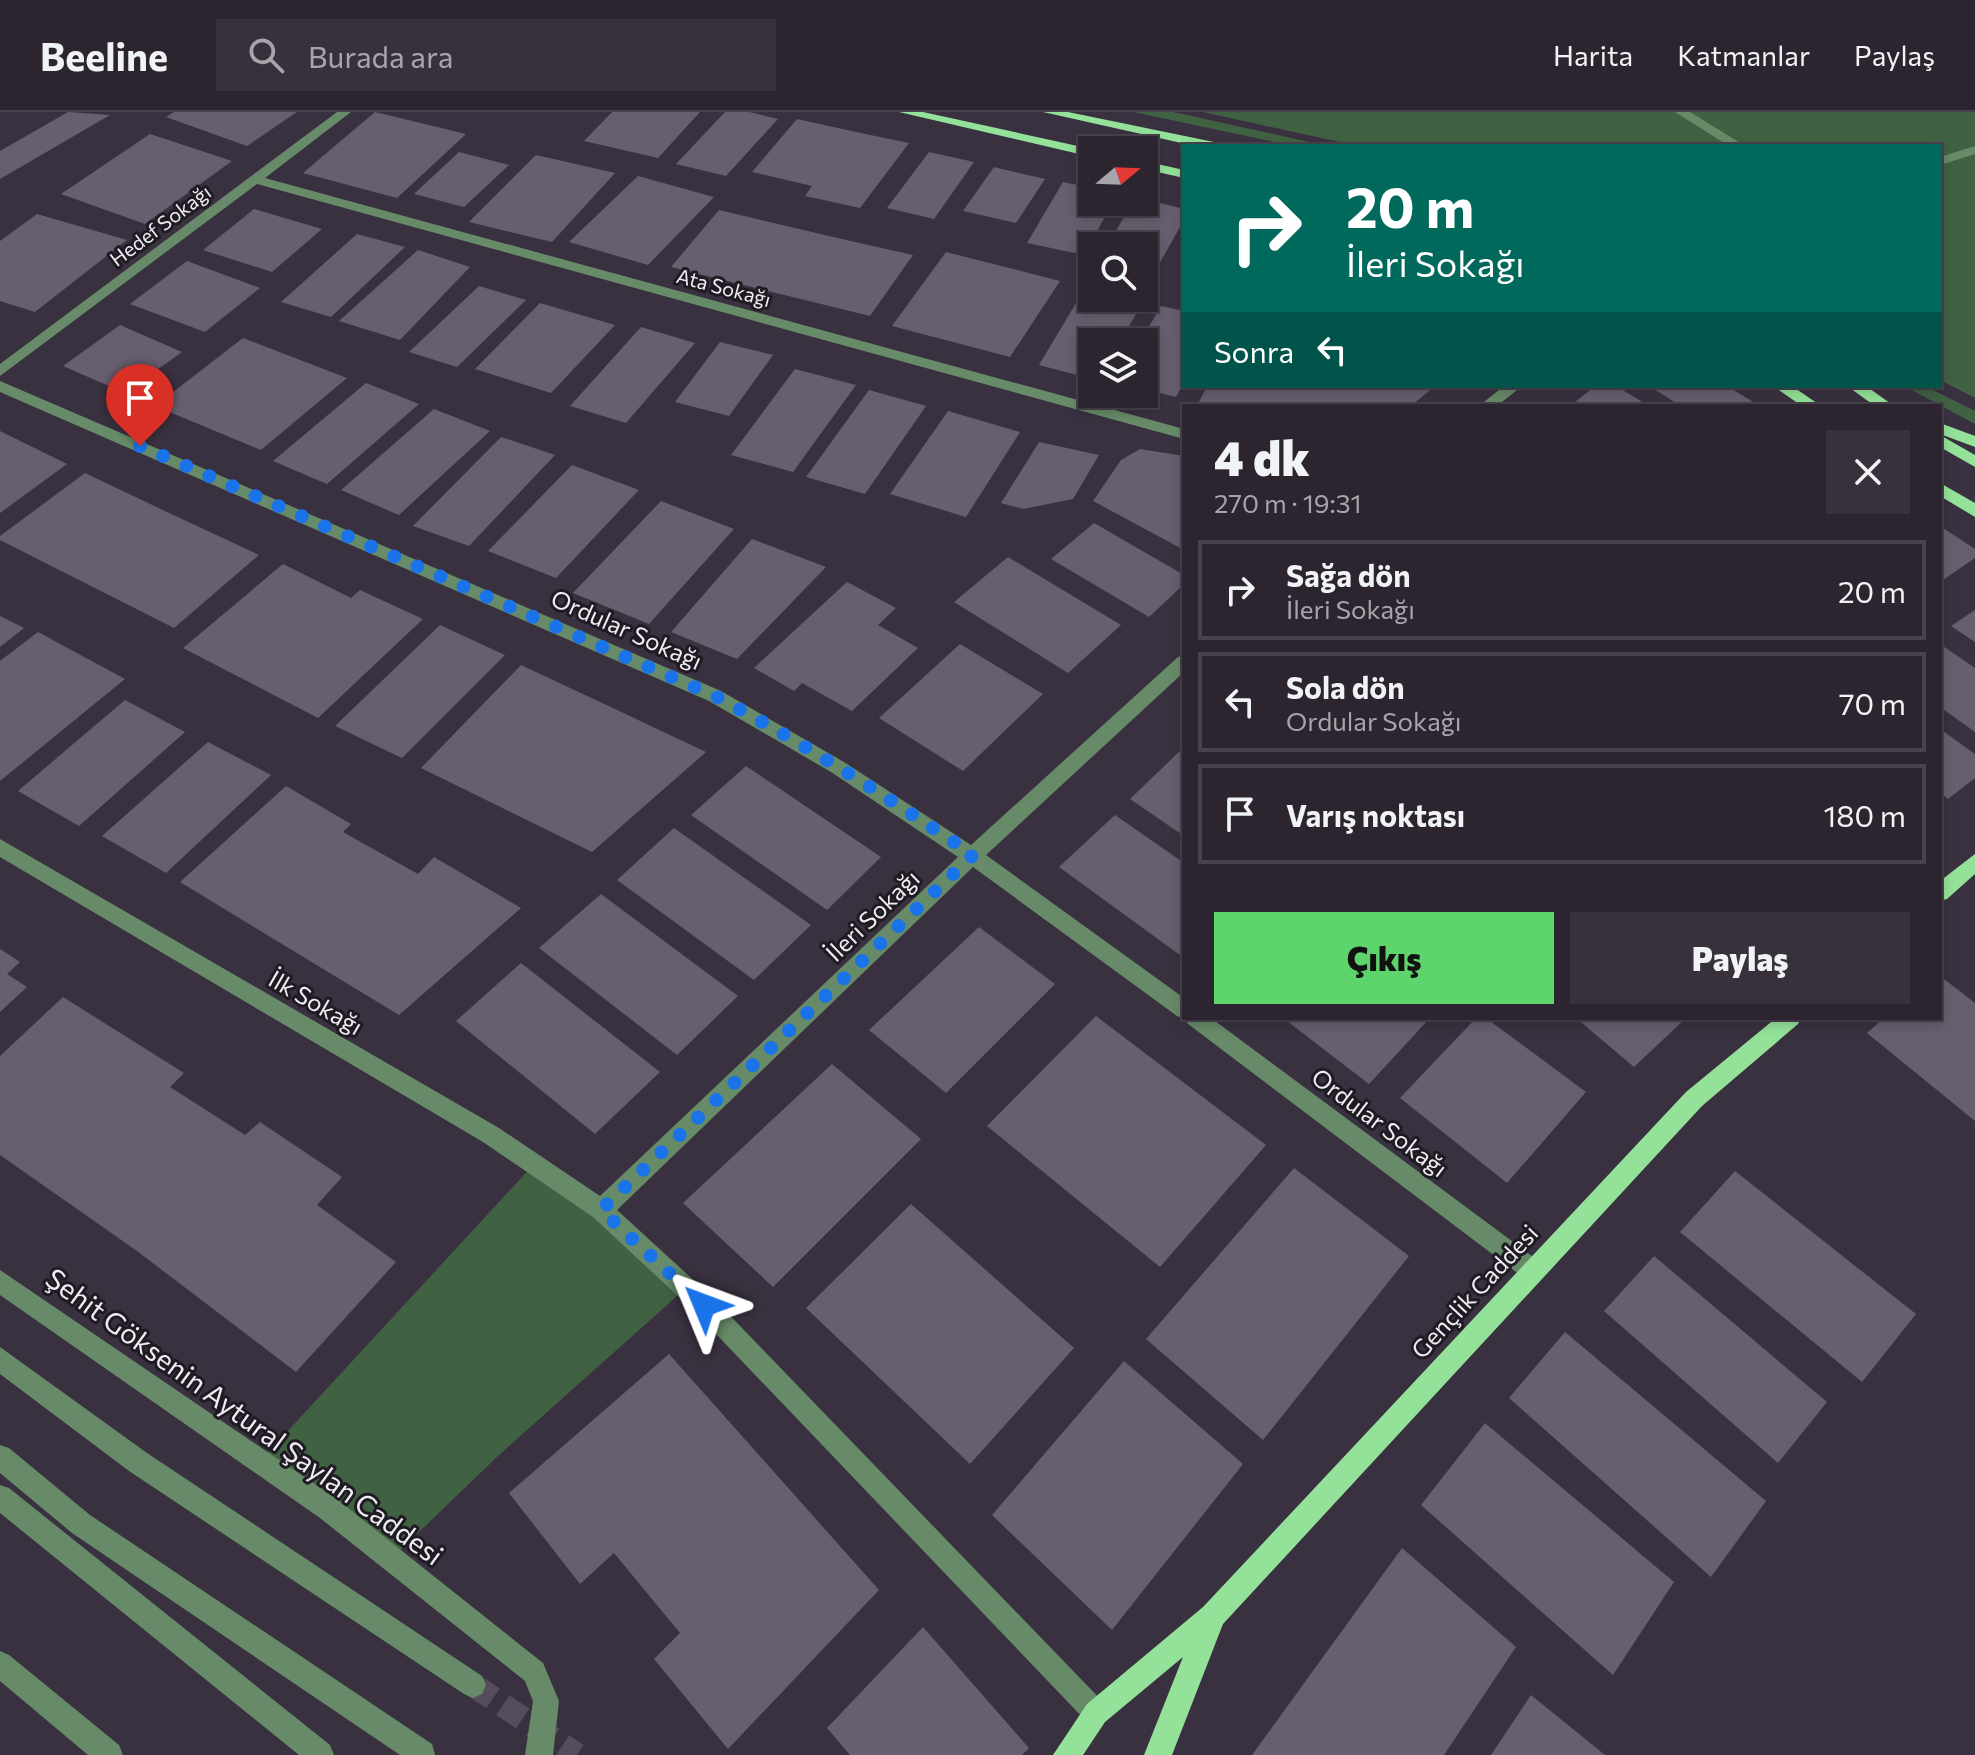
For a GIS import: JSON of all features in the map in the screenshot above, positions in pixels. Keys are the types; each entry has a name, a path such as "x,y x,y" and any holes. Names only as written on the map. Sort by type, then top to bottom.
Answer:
{"main road":[{"path":"905,112 1078,150"},
{"path":"1049,112 1204,144"},
{"path":"1158,168 1182,174"},
{"path":"1784,388 1810,404"},
{"path":"1858,388 1883,404"},
{"path":"1942,429 1975,442"},
{"path":"1942,441 1975,462"},
{"path":"1942,489 1975,511"},
{"path":"1942,891 1975,862"},
{"name":"Gençlik Caddesi","path":"1067,1755 1096,1713 1212,1616 1694,1099 1789,1020"},
{"name":"Gençlik Caddesi","path":"1158,1755 1212,1616"}],"street":[{"name":"Hedef Sokağı","path":"0,371 345,112"},
{"path":"1681,112 1735,144"},
{"path":"1942,160 1975,150"},
{"name":"Ata Sokağı","path":"253,179 1182,433"},
{"name":"Ordular Sokağı","path":"0,386 715,696 804,744 973,855 1182,1009"},
{"path":"1490,404 1511,388"},
{"name":"İleri Sokağı","path":"601,1210 973,855 1182,664"},
{"name":"İlk Sokağı","path":"0,847 491,1135 601,1210 704,1305 1096,1713"},
{"name":"Ordular Sokağı","path":"1198,1020 1532,1270"},
{"name":"Şehit Göksenin Aytural Şaylan Caddesi","path":"0,1281 306,1493 393,1557 534,1672 546,1701 539,1755"},
{"path":"0,1359 138,1462 473,1685"},
{"path":"0,1457 81,1524 422,1754"},
{"path":"0,1497 320,1755"},
{"path":"0,1664 109,1755"}],"green space":[{"path":"1134,112 1173,112 1319,144 1284,144"},
{"path":"1203,112 1975,112 1975,398 1942,381 1942,144 1349,144"},
{"path":"1908,388 1929,388 1975,411 1975,424 1942,404"},
{"path":"535,1163 686,1288 498,1456 393,1557 261,1460"}],"building":[{"path":"68,112 110,115 0,179 0,151"},
{"path":"174,112 297,112 247,146 166,117"},
{"path":"375,112 466,134 397,198 303,173"},
{"path":"612,112 700,112 658,158 584,141"},
{"path":"725,112 749,112 778,119 726,176 676,164"},
{"path":"797,119 909,143 860,208 805,196 812,186 752,172"},
{"path":"150,134 232,161 145,224 61,194"},
{"path":"459,152 509,165 464,207 414,194"},
{"path":"929,152 974,162 934,219 887,208"},
{"path":"536,155 615,173 552,242 469,222"},
{"path":"994,167 1045,179 1016,223 963,211"},
{"path":"638,176 714,197 648,265 569,242"},
{"path":"1063,182 1078,185 1078,216 1105,216 1097,232 1078,232 1078,254 1027,243"},
{"path":"1158,202 1182,208 1182,224 1158,266 1158,232 1115,232 1125,216 1158,216"},
{"path":"254,209 322,229 272,272 203,250"},
{"path":"719,210 913,255 870,316 671,267"},
{"path":"37,214 127,240 35,312 0,301 0,241"},
{"path":"357,234 405,247 331,317 281,302"},
{"path":"418,250 470,267 400,340 339,321"},
{"path":"946,252 1060,281 1010,357 892,326"},
{"path":"187,261 260,288 205,332 130,304"},
{"path":"479,286 526,300 457,367 409,352"},
{"path":"1078,300 1078,312 1137,312 1128,328 1078,328 1078,375 1039,365"},
{"path":"540,303 615,325 551,393 475,369"},
{"path":"1161,306 1182,311 1182,385 1176,397 1158,392 1158,328 1148,328"},
{"path":"120,325 182,352 125,393 63,366"},
{"path":"641,327 695,343 626,423 570,406"},
{"path":"243,338 347,378 261,450 155,406"},
{"path":"720,342 773,355 729,416 675,402"},
{"path":"795,369 856,385 793,472 731,455"},
{"path":"366,383 419,404 327,484 273,461"},
{"path":"1206,388 1433,388 1413,404 1198,404"},
{"path":"1592,388 1619,388 1646,404 1572,404"},
{"path":"1652,388 1730,388 1757,404 1678,404"},
{"path":"869,390 926,406 865,494 806,477"},
{"path":"434,409 490,431 399,515 341,490"},
{"path":"948,411 1020,432 966,517 890,494"},
{"path":"0,431 67,464 0,513"},
{"path":"501,437 555,455 469,546 413,526"},
{"path":"1039,442 1099,455 1073,499 1023,509 1001,503"},
{"path":"1140,449 1182,456 1182,549 1093,501 1121,460"},
{"path":"572,465 639,490 556,578 488,551"},
{"path":"85,473 259,555 174,628 0,540 0,536"},
{"path":"661,501 734,529 649,624 573,593"},
{"path":"1094,523 1182,574 1182,586 1149,617 1051,559"},
{"path":"1942,527 1975,549 1975,558 1942,581"},
{"path":"752,539 826,567 737,659 671,632"},
{"path":"1008,557 1121,625 1068,673 954,602"},
{"path":"283,564 351,598 360,590 423,619 318,718 183,648"},
{"path":"847,582 896,608 878,625 918,648 852,711 802,683 794,691 754,668"},
{"path":"1975,610 1975,642 1951,626"},
{"path":"0,616 24,628 0,647"},
{"path":"440,625 505,655 402,758 335,726"},
{"path":"38,632 125,679 0,781 0,661"},
{"path":"960,644 1043,694 963,771 879,718"},
{"path":"1942,645 1975,668 1975,732 1942,708"},
{"path":"521,665 706,752 592,852 421,768"},
{"path":"125,700 185,732 79,826 18,791"},
{"path":"1942,730 1975,754 1975,778 1948,799 1942,794"},
{"path":"208,742 271,775 166,873 102,836"},
{"path":"1181,750 1182,751 1182,835 1130,799"},
{"path":"746,766 881,857 827,910 691,815"},
{"path":"286,786 351,824 343,832 418,874 434,857 521,908 399,1015 180,882"},
{"path":"1115,815 1182,862 1182,957 1059,867"},
{"path":"674,828 811,925 754,980 617,880"},
{"path":"601,894 738,996 677,1055 539,948"},
{"path":"979,927 1055,984 946,1093 869,1030"},
{"path":"0,949 20,962 7,974 27,987 0,1012"},
{"path":"521,963 660,1072 595,1134 456,1021"},
{"path":"1942,978 1975,1003 1975,1121 1867,1033 1882,1020 1942,1020"},
{"path":"63,997 184,1073 170,1087 245,1135 260,1122 342,1177 317,1205 396,1262 296,1372 137,1251 0,1155 0,1056"},
{"path":"1096,1016 1266,1145 1160,1267 987,1126"},
{"path":"1286,1020 1428,1020 1369,1084"},
{"path":"1474,1020 1489,1020 1586,1092 1507,1183 1400,1098"},
{"path":"1578,1020 1684,1020 1634,1067"},
{"path":"832,1064 921,1139 773,1287 683,1203"},
{"path":"1294,1168 1409,1256 1263,1440 1146,1339"},
{"path":"1735,1171 1916,1314 1862,1382 1680,1232"},
{"path":"911,1204 1074,1348 970,1464 806,1308"},
{"path":"1654,1256 1827,1402 1778,1463 1604,1311"},
{"path":"1565,1332 1766,1501 1711,1577 1509,1398"},
{"path":"669,1354 879,1590 728,1749 654,1659 680,1633 614,1553 580,1584 509,1493"},
{"path":"1124,1361 1243,1464 1112,1630 992,1515"},
{"path":"1485,1423 1674,1582 1613,1675 1421,1505"},
{"path":"1402,1548 1516,1647 1444,1755 1252,1755"},
{"path":"923,1627 1029,1748 1022,1755 850,1755 827,1728"},
{"path":"1531,1695 1605,1755 1491,1755"}],"tunnel":[{"path":"473,1685 577,1755"}],"route":[{"path":"140,446 715,696 792,737 879,790 973,855 601,1210 704,1305"}]}
